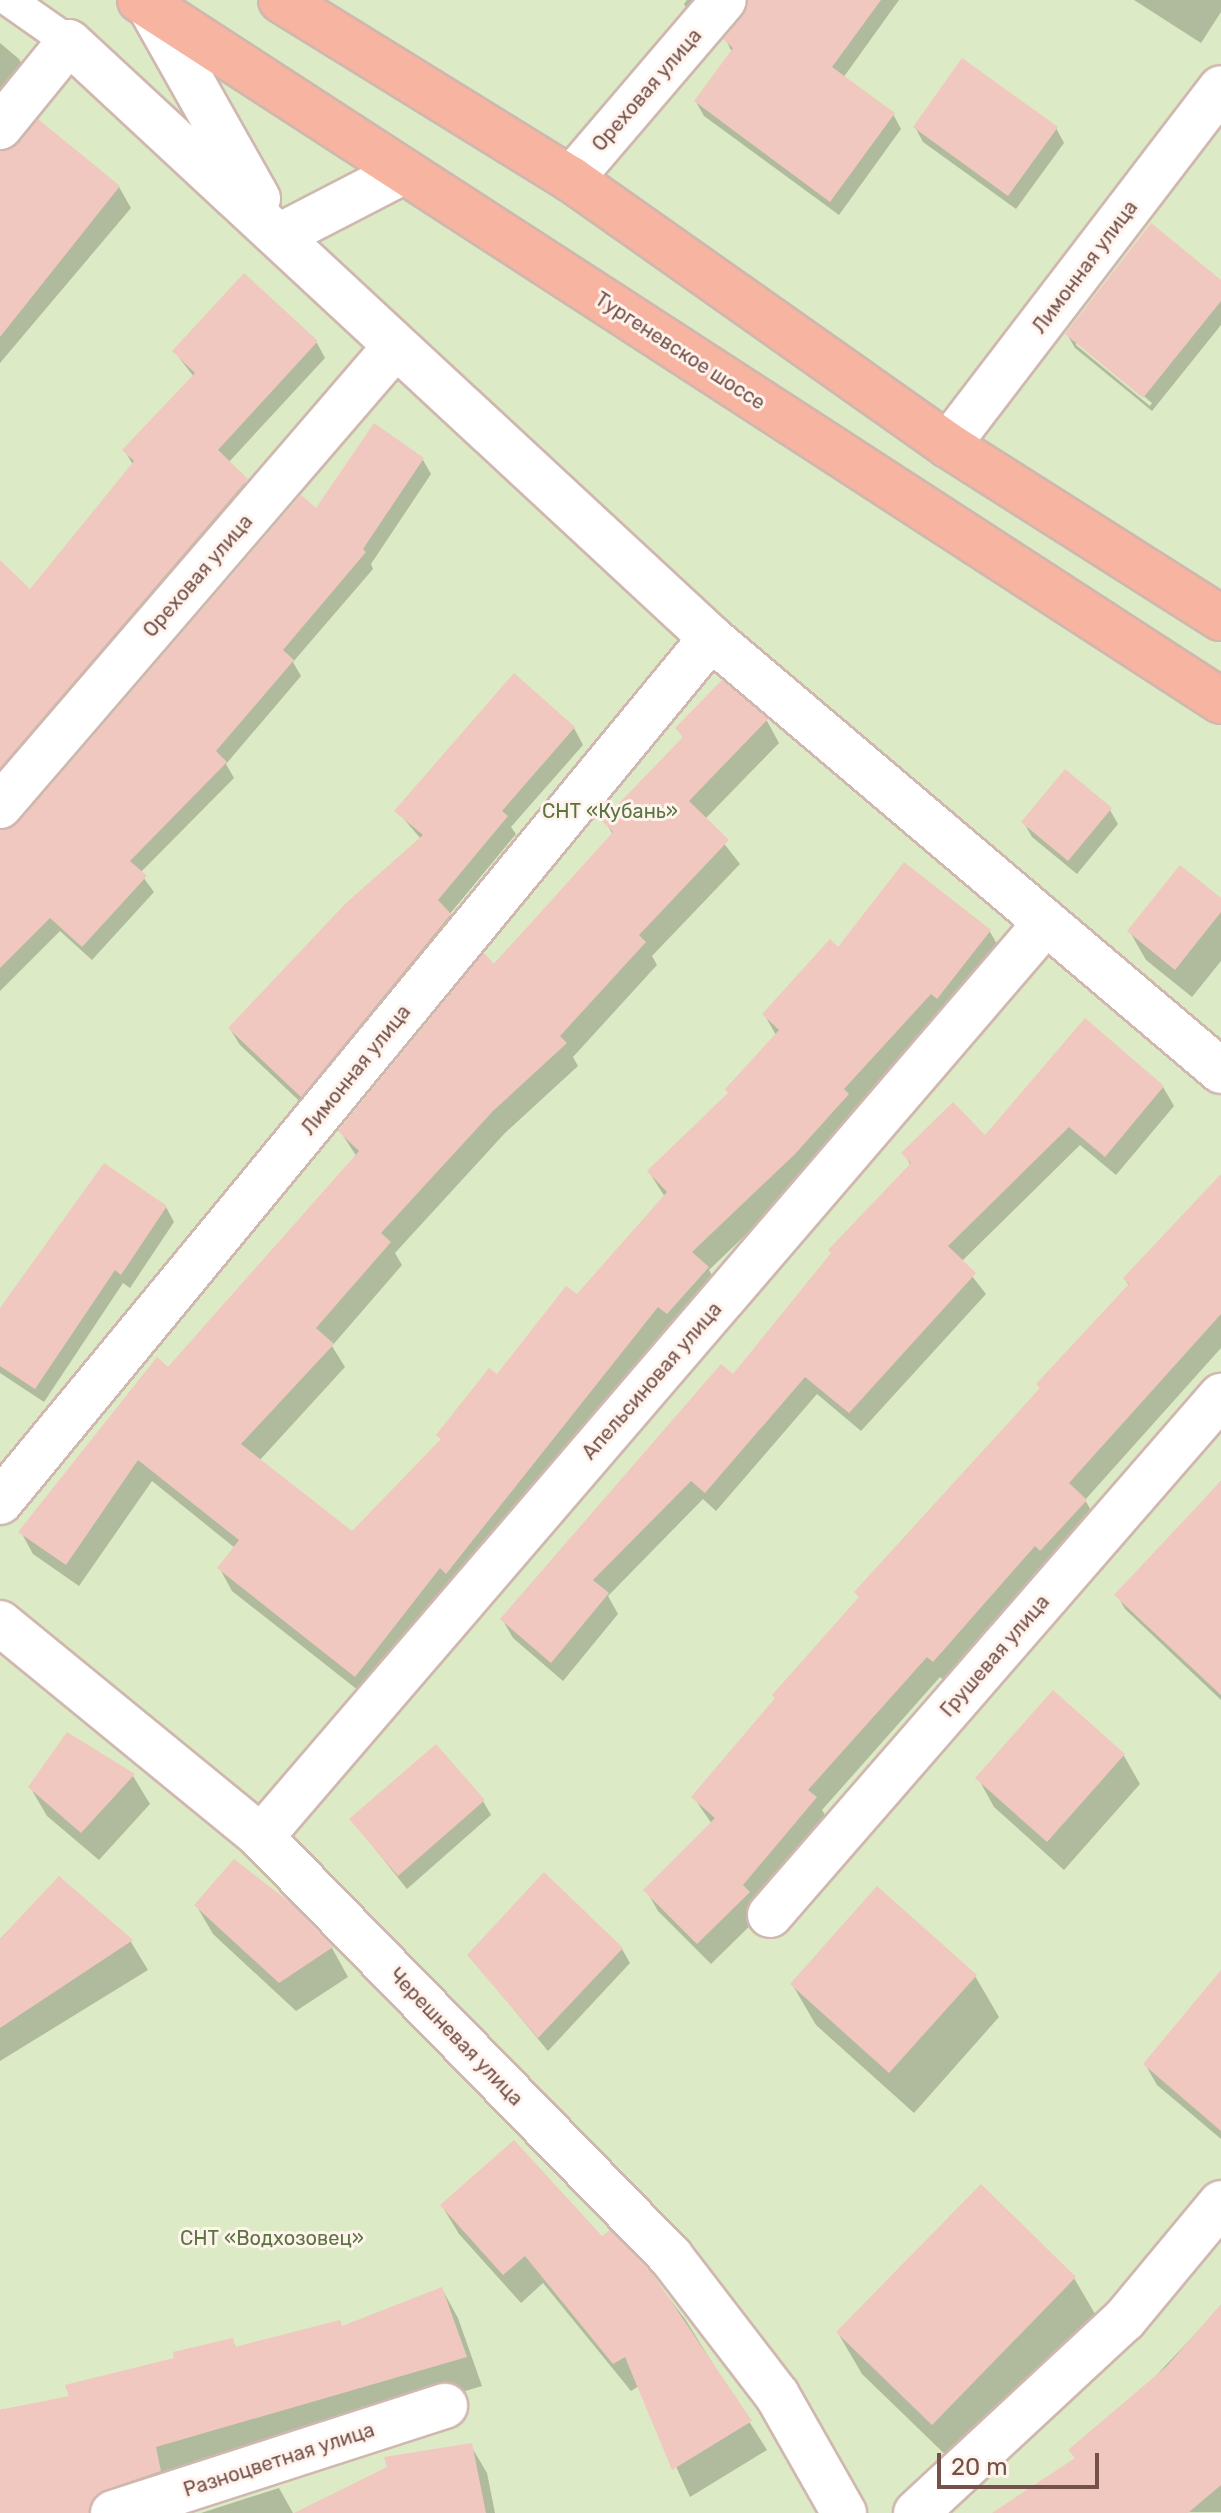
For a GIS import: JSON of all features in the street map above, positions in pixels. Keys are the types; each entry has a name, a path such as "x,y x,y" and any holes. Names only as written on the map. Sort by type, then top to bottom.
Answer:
{"highway":[{"path":"281,0 571,179 948,445 1215,614"},
{"name":"Тургеневское шоссе","path":"145,3 1221,701"}],"street":[{"name":"Ореховая улица","path":"571,179 724,0"},
{"path":"145,3 279,236"},
{"path":"0,127 69,42 711,638 1044,925 1221,1071"},
{"name":"Лимонная улица","path":"948,445 1221,88"},
{"path":"279,236 403,172"},
{"name":"Ореховая улица","path":"0,806 395,347"},
{"name":"Лимонная улица","path":"0,1502 711,638"},
{"name":"Апельсиновая улица","path":"261,1837 1044,925"},
{"name":"Грушевая улица","path":"770,1915 1221,1396"},
{"name":"Черешневая улица","path":"0,1623 261,1837 671,2257 777,2395 844,2513"},
{"path":"916,2513 1124,2320 1221,2203"},
{"name":"Разноцветная улица","path":"113,2513 445,2406"}],"lane":[{"path":"9,0 69,42"}],"green space":[{"name":"СНТ «Кубань»","path":"0,0 1221,0 1221,2513 0,2513"}],"building":[{"path":"748,0 881,0 832,67 895,113 830,202 694,101 733,48 723,39 743,16"},
{"path":"962,58 1058,127 1008,196 913,127"},
{"path":"38,119 120,186 0,337 0,151 19,143"},
{"path":"1151,223 1221,280 1221,301 1143,398 1065,334"},
{"path":"244,273 318,341 218,450 248,479 0,768 0,560 30,589 134,461 122,450 195,373 172,351"},
{"path":"374,423 424,458 363,549 366,552 283,650 294,660 216,751 227,762 130,861 147,876 82,947 50,918 0,968 0,830 19,822 301,495 316,508"},
{"path":"514,673 575,727 502,811 508,816 438,900 451,914 301,1097 228,1028 346,903 423,835 394,811"},
{"path":"722,680 768,719 689,801 729,840 639,935 646,942 560,1036 567,1043 493,1111 381,1233 391,1242 316,1328 334,1344 241,1444 352,1531 441,1439 436,1435 489,1368 497,1374 566,1286 577,1294 667,1192 647,1171 728,1093 725,1089 779,1030 762,1014 830,939 838,947 904,862 991,930 937,999 931,994 844,1089 849,1094 795,1154 692,1252 709,1267 667,1314 658,1307 446,1574 440,1568 355,1677 217,1568 239,1540 138,1460 66,1565 18,1532 157,1357 168,1367 359,1151 338,1131 484,953 494,964 613,832 602,821 683,737 675,728"},
{"path":"1065,769 1112,808 1068,861 1021,822"},
{"path":"1180,865 1221,898 1221,912 1175,970 1127,931"},
{"path":"1085,1018 1164,1086 1105,1157 1069,1127 948,1246 976,1273 849,1413 805,1377 705,1493 691,1481 593,1580 609,1593 551,1663 500,1619 721,1364 733,1374 831,1253 828,1250 911,1163 901,1153 953,1102 985,1135"},
{"path":"104,1163 167,1206 121,1275 115,1270 35,1389 0,1366 0,1308"},
{"path":"1221,1174 1221,1314 1069,1483 1087,1500 1040,1551 1035,1546 933,1662 927,1657 808,1790 817,1797 743,1885 750,1892 697,1944 643,1890 715,1818 691,1797 775,1698 772,1695 859,1597 854,1592 1040,1388 1036,1384 1129,1284 1123,1278"},
{"path":"1221,1481 1221,1695 1114,1595"},
{"path":"1053,1690 1125,1754 1047,1842 975,1778"},
{"path":"67,1732 135,1774 81,1833 28,1787"},
{"path":"436,1744 485,1800 398,1876 349,1819"},
{"path":"234,1859 292,1904 333,1947 279,1983 194,1905"},
{"path":"544,1872 623,1948 538,2038 467,1955"},
{"path":"59,1876 133,1940 0,2028 0,1939"},
{"path":"877,1886 977,1975 889,2073 790,1984"},
{"path":"1221,1970 1221,2131 1143,2064"},
{"path":"514,2140 602,2236 610,2230 652,2273 752,2421 672,2470 625,2357 613,2364 525,2256 503,2275 440,2205"},
{"path":"981,2184 1076,2277 932,2425 836,2332"},
{"path":"442,2287 467,2357 156,2447 161,2471 105,2490 94,2497 89,2513 0,2513 0,2410 69,2396 65,2385 174,2358 173,2352 233,2338 235,2347 340,2320 342,2326"},
{"path":"1221,2304 1221,2485 1188,2513 992,2513 1075,2458 1068,2450 1167,2366"},
{"path":"472,2443 486,2513 294,2513 387,2467 384,2457"}],"park label":[{"name":"СНТ «Водхозовец»","path":"272,2238"}]}
